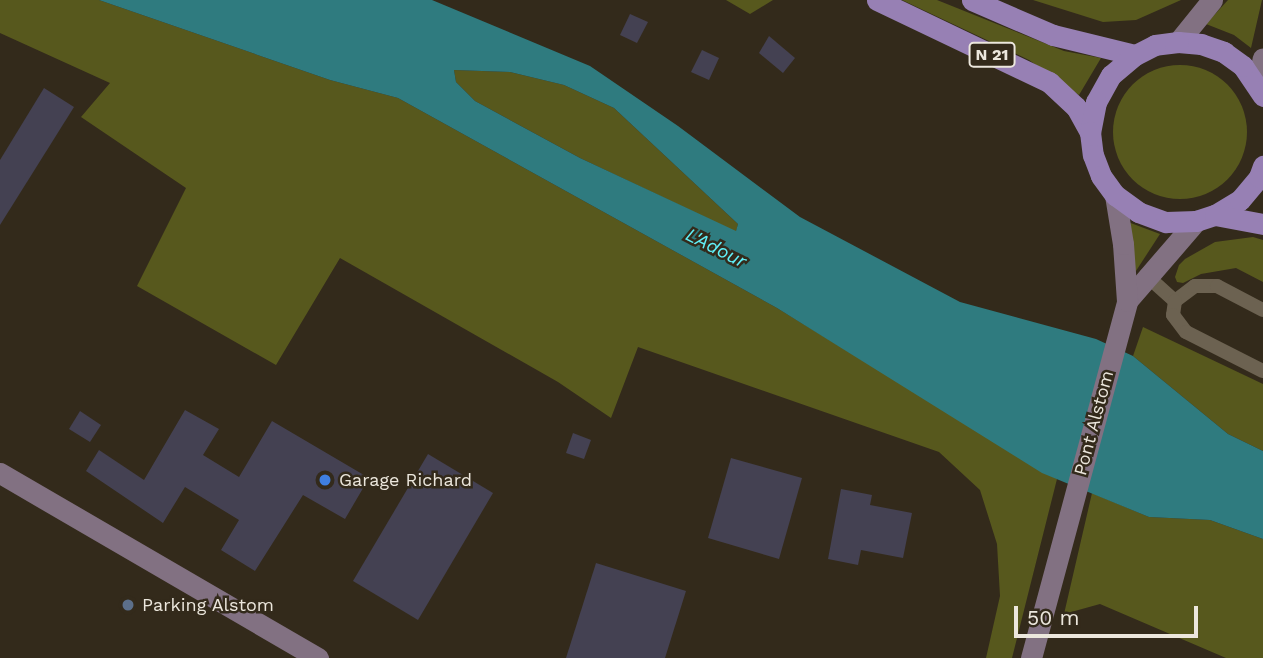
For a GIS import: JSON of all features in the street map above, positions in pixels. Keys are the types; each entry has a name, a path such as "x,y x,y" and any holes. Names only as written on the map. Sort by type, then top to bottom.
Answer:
{"main road":[{"name":"N 21","path":"877,0 1049,82 1076,107 1090,132"},
{"name":"N 21","path":"972,0 1053,35 1135,55"},
{"path":"1178,42 1212,0"},
{"path":"1260,90 1243,66 1224,52 1201,44 1178,42 1155,46 1135,55 1111,75 1096,102 1090,132 1093,155 1101,176 1115,195 1138,212 1157,219 1206,218 1263,223"},
{"path":"1260,90 1263,58"},
{"path":"1125,307 1146,275 1206,218 1240,200 1259,177 1263,166"},
{"path":"1115,195 1123,244 1125,307"},
{"name":"Pont Alstom","path":"1031,658 1125,307"},
{"path":"0,473 318,658"}],"lane":[{"path":"1146,275 1175,301"},
{"path":"1263,310 1217,286 1195,286 1175,301 1173,315 1186,332 1263,371"}],"shaded area":[{"path":"0,0 99,0 330,80 398,98 777,308 1057,479 1012,658 986,658 1000,596 997,544 980,490 939,452 638,347 611,418 558,382 340,258 276,365 137,286 186,188 81,117 110,83 0,33"},
{"path":"726,0 773,0 750,14"},
{"path":"902,0 937,0 1064,51 1101,58 1079,95 1029,60"},
{"path":"1033,0 1181,0 1136,20 1103,22"},
{"path":"1228,0 1262,0 1251,48 1234,35 1206,24"},
{"path":"1180,65 1205,71 1227,85 1241,107 1247,132 1241,157 1227,179 1205,193 1180,199 1155,193 1133,179 1119,157 1113,132 1119,107 1133,85 1155,71"},
{"path":"454,70 510,72 564,85 614,108 738,224 736,232 580,158 475,101 456,82"},
{"path":"1128,222 1160,234 1134,274"},
{"path":"1253,237 1263,240 1263,282 1236,268 1201,274 1183,283 1177,282 1175,277 1179,265 1185,259 1215,242"},
{"path":"1143,327 1263,384 1263,451 1228,434 1133,356"},
{"path":"1092,493 1149,517 1210,520 1263,539 1263,658 1226,658 1100,604 1064,614"}],"water":[{"name":"L'Adour","path":"99,0 432,0 590,66 678,126 800,217 960,302 1096,339 1133,356 1228,434 1263,451 1263,539 1210,520 1149,517 1042,473 777,308 398,98 330,80","holes":["454,70 510,72 564,85 614,108 738,224 736,231 580,158 475,101 456,82"]}],"building":[{"path":"630,14 648,22 637,43 620,35"},
{"path":"769,36 795,58 783,73 759,53"},
{"path":"702,50 719,58 709,80 691,72"},
{"path":"44,88 74,107 0,225 0,160"},
{"path":"185,410 219,429 203,455 239,477 272,421 369,478 345,519 303,495 255,571 221,550 239,520 185,487 163,523 86,471 99,450 144,480"},
{"path":"80,411 101,425 90,442 69,429"},
{"path":"573,433 591,440 584,459 566,453"},
{"path":"428,454 493,493 418,620 353,581"},
{"path":"731,458 802,478 779,559 708,538"},
{"path":"841,489 872,495 870,505 912,513 903,558 861,550 858,565 828,559"},
{"path":"596,563 686,591 665,658 566,658"}],"place":[{"name":"Garage Richard","path":"325,480"},
{"name":"Parking Alstom","path":"128,605"}]}
